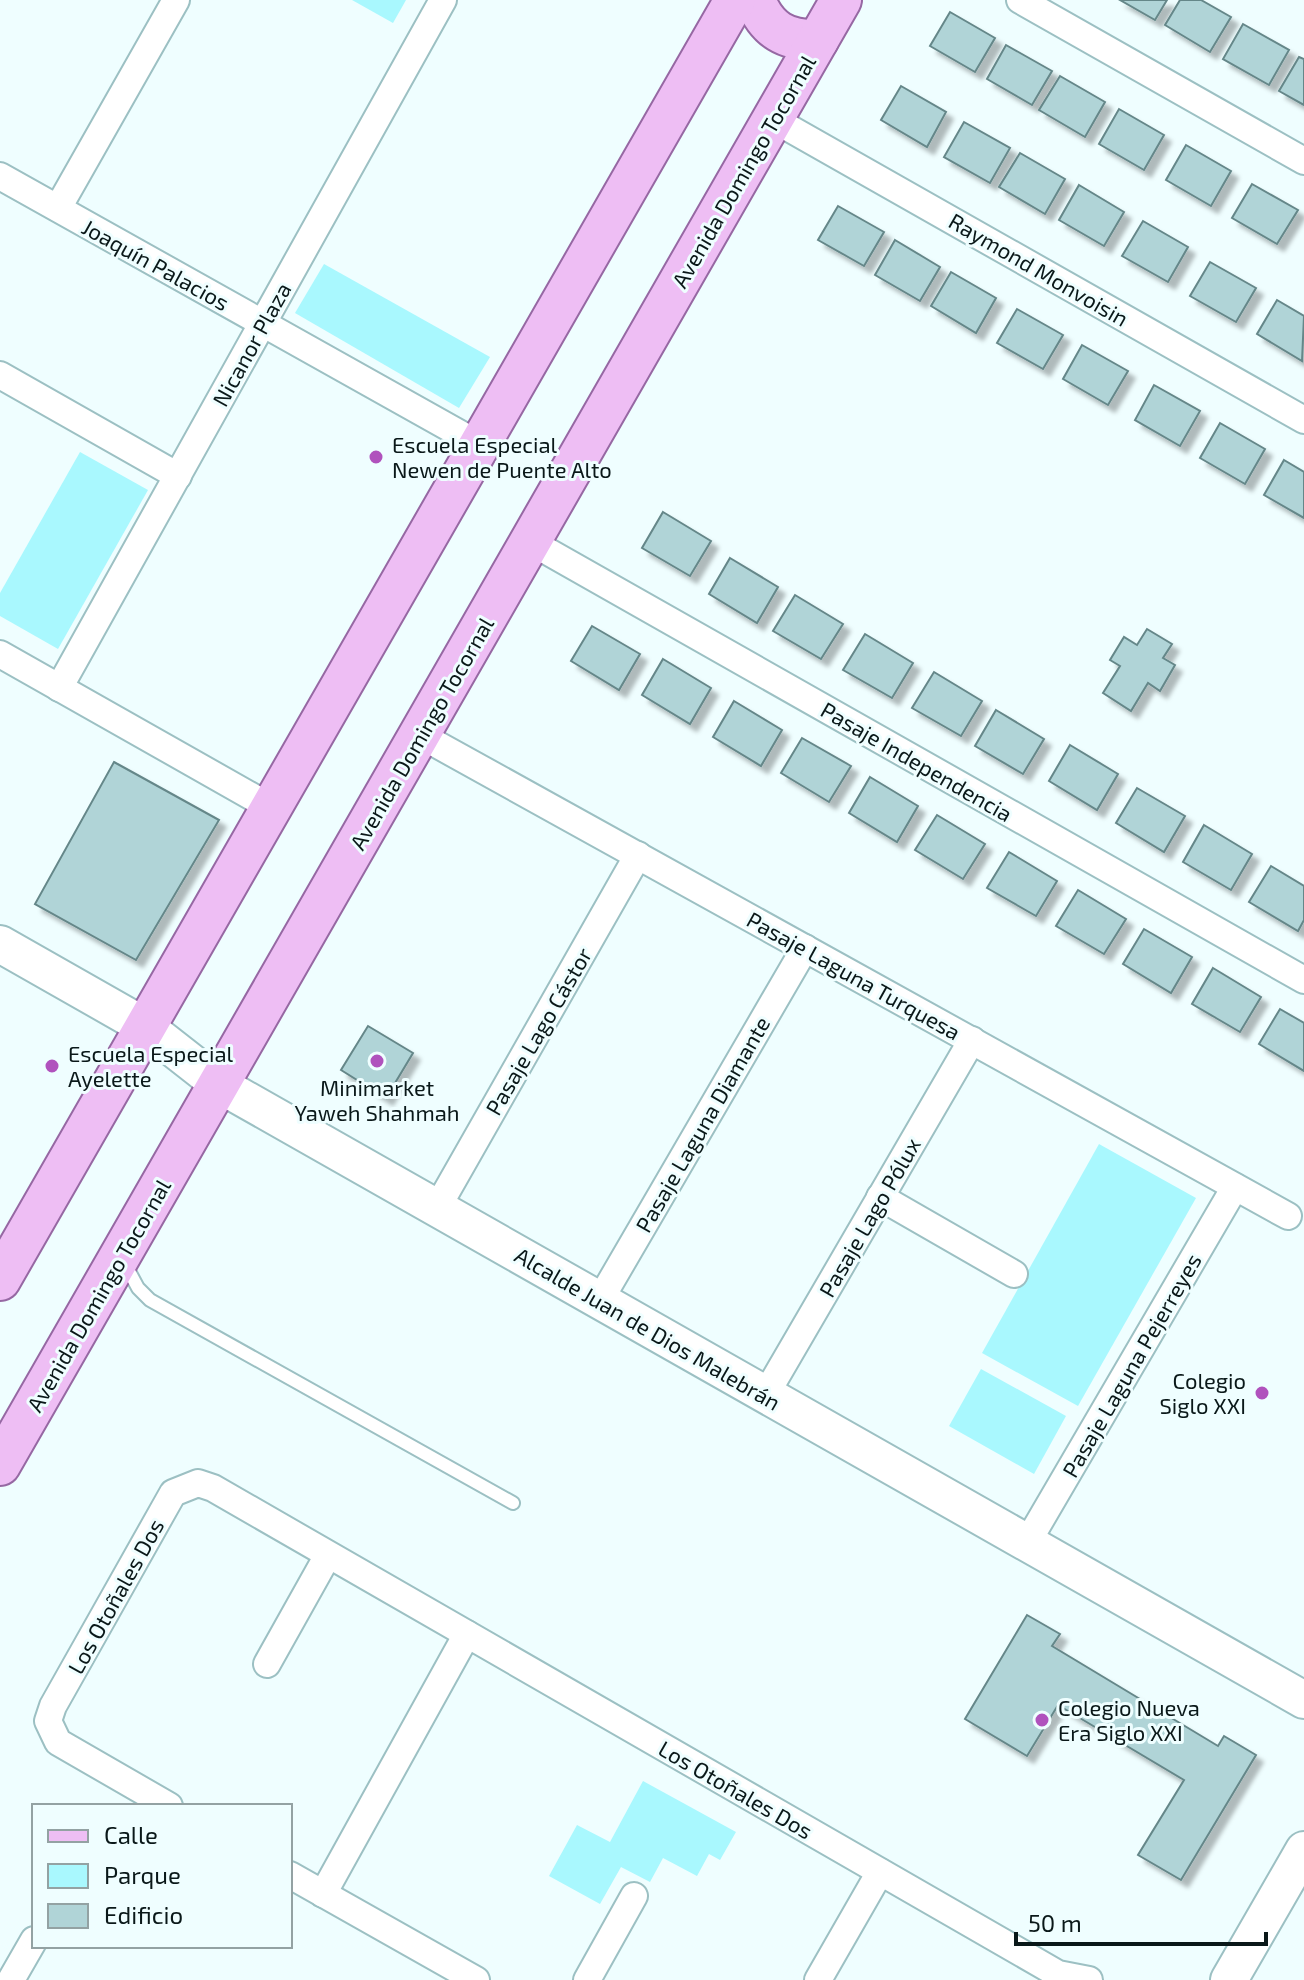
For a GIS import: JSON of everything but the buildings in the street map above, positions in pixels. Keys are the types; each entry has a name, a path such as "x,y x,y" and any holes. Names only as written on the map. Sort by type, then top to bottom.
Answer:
{"main road":[{"path":"2,1272 146,1027 735,0"},
{"path":"755,0 768,24 777,32 802,40 818,40"},
{"name":"Avenida Domingo Tocornal","path":"0,1465 841,0"}],"street":[{"path":"58,208 176,0"},
{"name":"Nicanor Plaza","path":"59,688 443,0"},
{"path":"1020,0 1304,161"},
{"name":"Raymond Monvoisin","path":"773,119 1304,420"},
{"name":"Joaquín Palacios","path":"0,176 480,445"},
{"path":"0,375 178,476"},
{"name":"Pasaje Independencia","path":"531,542 1304,980"},
{"path":"0,654 272,808"},
{"name":"Pasaje Laguna Turquesa","path":"420,735 1288,1216"},
{"name":"Pasaje Lago Cástor","path":"437,1208 638,855"},
{"name":"Alcalde Juan de Dios Malebrán","path":"0,944 146,1027 220,1085 1304,1700"},
{"name":"Pasaje Laguna Diamante","path":"600,1300 805,948"},
{"name":"Pasaje Lago Pólux","path":"766,1394 972,1040"},
{"name":"Pasaje Laguna Pejerreyes","path":"1027,1543 1235,1187"},
{"path":"880,1197 1014,1274"},
{"name":"Los Otoñales Dos","path":"166,1804 58,1742 48,1721 53,1706 173,1493 190,1484 205,1485 880,1872 1058,1978 1089,1980"},
{"path":"267,1664 328,1555"},
{"path":"323,1894 467,1634"},
{"path":"1229,1980 1304,1850"},
{"path":"818,1980 880,1872"},
{"path":"292,1876 476,1980"},
{"path":"587,1980 634,1896"},
{"path":"11,1980 32,1943"}],"lane":[{"path":"121,1256 138,1288 150,1300 513,1503"}],"green space":[{"path":"352,0 406,0 393,23"},
{"path":"324,264 490,357 459,408 295,313"},
{"path":"80,452 148,490 58,649 0,616 0,593"},
{"path":"1099,1144 1196,1198 1078,1406 982,1353"},
{"path":"981,1369 1066,1416 1034,1474 949,1426"},
{"path":"643,1781 736,1832 720,1860 709,1854 697,1876 663,1858 650,1882 621,1867 600,1904 549,1876 577,1825 610,1842"}],"place":[{"name":"Escuela Especial Newen de Puente Alto","path":"376,457"},
{"name":"Minimarket Yaweh Shahmah","path":"377,1061"},
{"name":"Escuela Especial Ayelette","path":"52,1066"},
{"name":"Colegio Siglo XXI","path":"1262,1393"},
{"name":"Colegio Nueva Era Siglo XXI","path":"1042,1720"}]}
